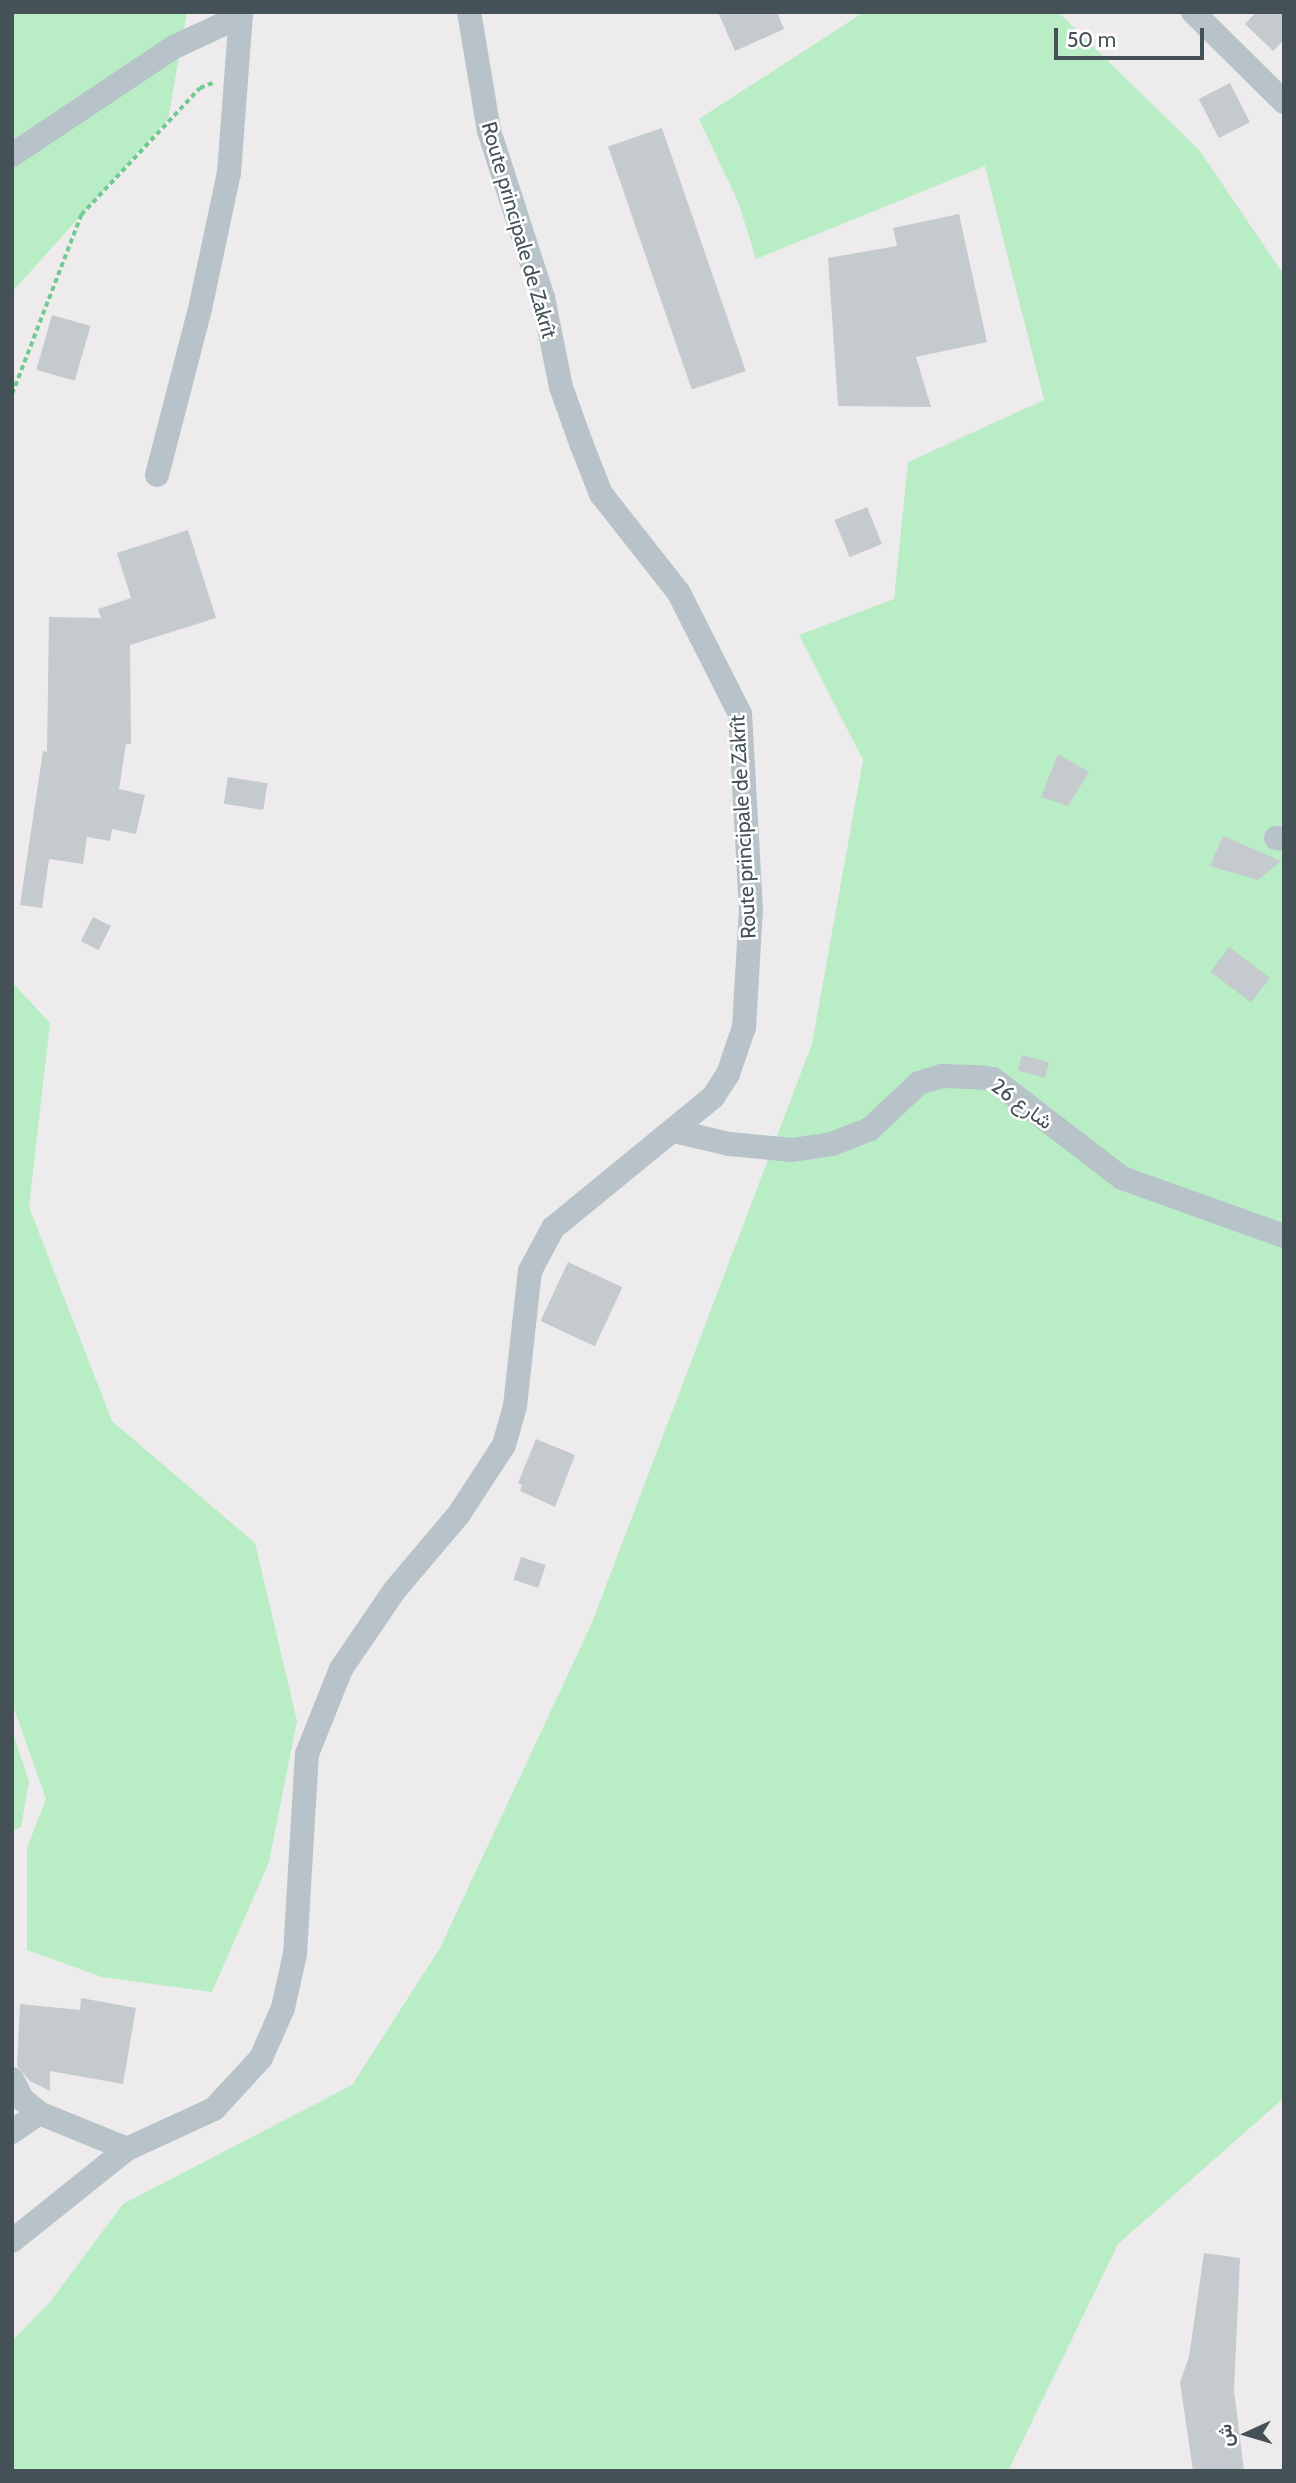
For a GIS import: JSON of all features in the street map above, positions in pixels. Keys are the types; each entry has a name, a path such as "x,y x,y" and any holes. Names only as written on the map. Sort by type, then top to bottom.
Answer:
{"street":[{"name":"Route principale de Zakrît","path":"127,2148 214,2109 261,2058 283,2008 295,1954 303,1875 301,1814 307,1754 341,1669 394,1591 459,1514 504,1445 515,1406 530,1271 553,1228 713,1097 728,1074 744,1027 751,910 740,714 679,593 601,494 581,443 561,387 543,298 489,131 469,12"},
{"path":"1193,12 1284,102"},
{"path":"12,155 174,47 241,14 229,173 200,309 157,475"},
{"name":"شارع 26","path":"674,1131 767,1147 832,1144 870,1129 919,1083 942,1076 978,1077 993,1080 1122,1178 1159,1195 1284,1236"},
{"path":"12,2079 22,2099 39,2113 127,2148 12,2241"},
{"path":"12,2132 39,2113"}],"path":[{"path":"12,394 81,215 200,88 238,73"}],"green space":[{"path":"12,12 187,12 168,119 12,292"},
{"path":"864,12 1058,12 1200,151 1284,275 1284,2098 1118,2244 1008,2471 12,2471 12,2341 50,2302 123,2204 352,2085 440,1948 591,1625 812,1044 863,760 799,635 894,599 908,462 1044,400 985,166 756,259 739,204 699,119"},
{"path":"12,982 50,1023 29,1207 112,1421 255,1543 297,1721 269,1862 212,1992 102,1977 27,1950 27,1848 46,1799 12,1703"},
{"path":"12,1730 29,1781 21,1827 12,1831"}],"building":[{"path":"718,12 777,12 784,29 735,51"},
{"path":"1256,12 1284,12 1284,40 1273,51 1245,24"},
{"path":"1230,83 1250,122 1219,138 1199,99"},
{"path":"662,128 746,371 692,390 608,147"},
{"path":"959,214 987,342 916,357 931,407 838,406 828,258 897,246 893,228"},
{"path":"52,315 90,326 75,381 36,370"},
{"path":"867,507 882,544 850,557 835,520"},
{"path":"188,530 216,618 130,645 131,744 126,744 119,789 145,795 136,834 112,829 110,841 87,837 83,864 49,859 42,908 20,905 43,751 47,752 49,617 101,618 98,609 131,598 117,553"},
{"path":"1058,754 1089,772 1068,806 1041,797"},
{"path":"228,777 268,783 263,810 224,804"},
{"path":"1223,836 1281,861 1258,880 1210,866"},
{"path":"93,917 111,926 99,950 81,941"},
{"path":"1229,947 1270,978 1251,1002 1210,972"},
{"path":"1022,1055 1049,1062 1045,1078 1018,1070"},
{"path":"568,1262 622,1287 595,1346 541,1321"},
{"path":"536,1439 575,1455 555,1507 520,1491 522,1485 518,1483"},
{"path":"521,1557 546,1565 538,1588 514,1580"},
{"path":"81,1998 136,2008 123,2084 50,2071 50,2091 30,2081 17,2066 20,2004 80,2010"},
{"path":"1204,2253 1240,2258 1234,2390 1244,2471 1193,2471 1180,2382 1189,2357"}]}
